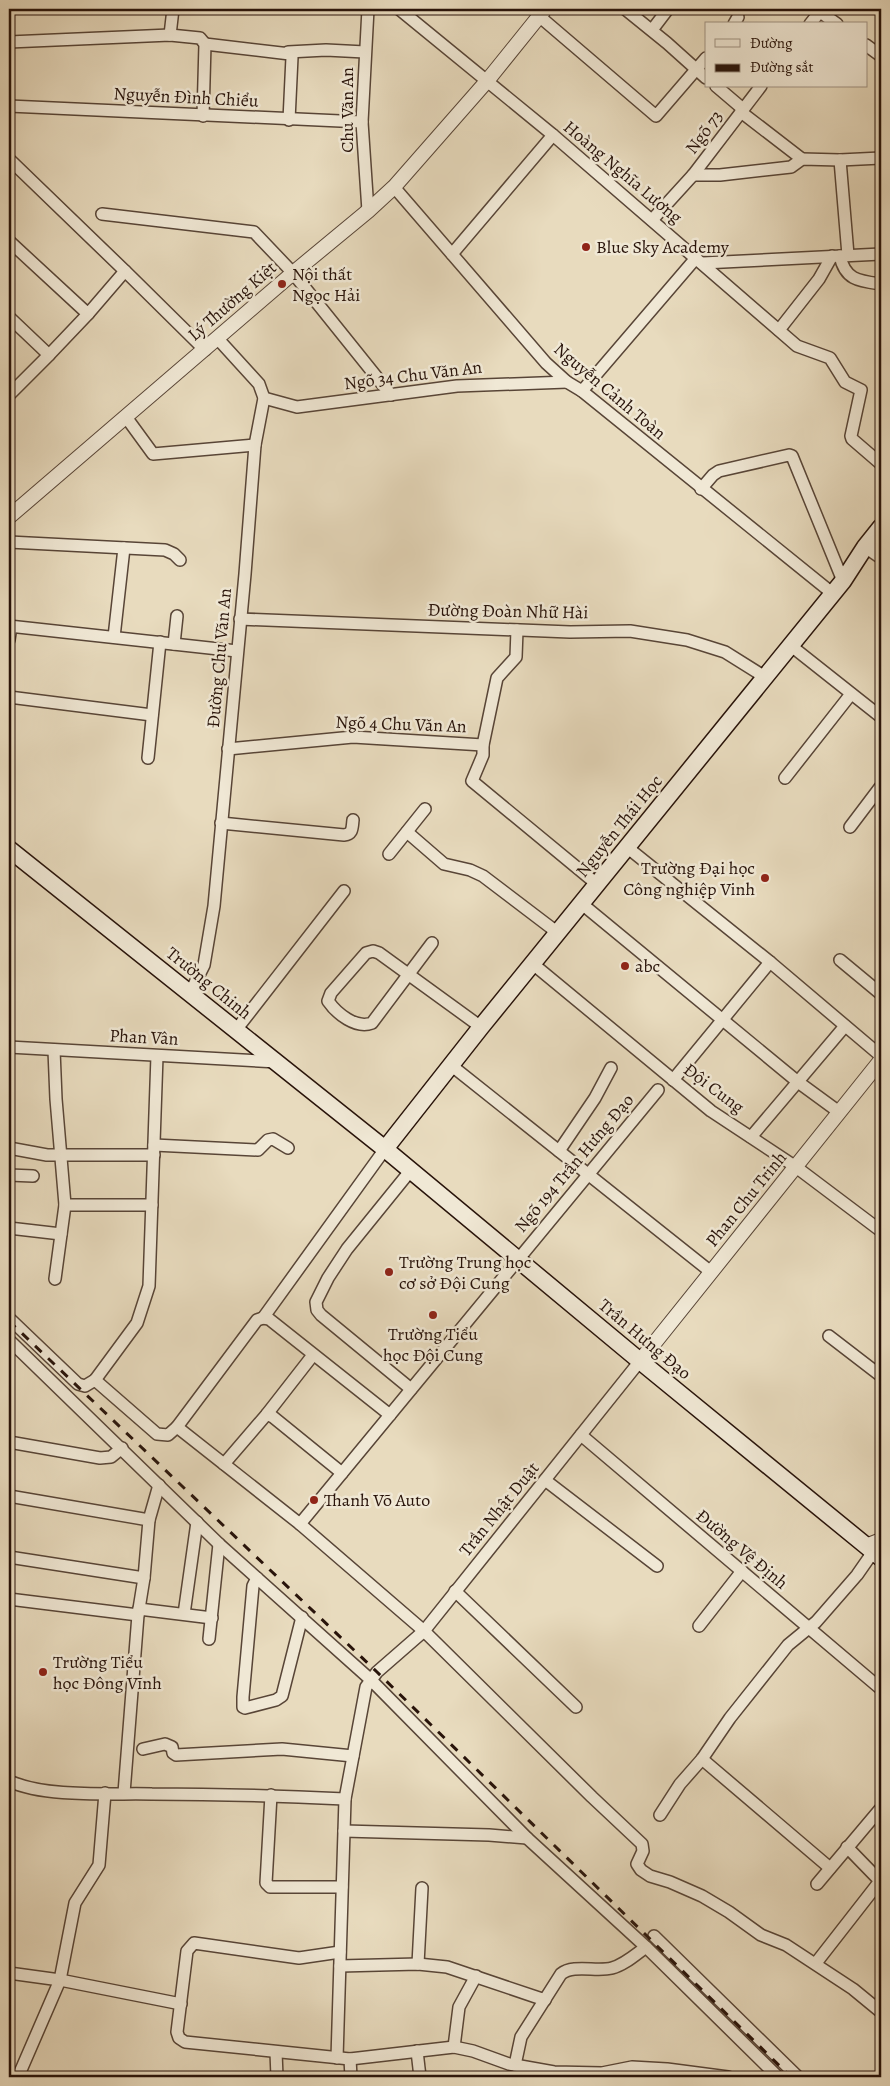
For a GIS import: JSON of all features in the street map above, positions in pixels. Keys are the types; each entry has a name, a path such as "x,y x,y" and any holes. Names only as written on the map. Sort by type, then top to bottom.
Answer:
{"main road":[{"name":"Nguyễn Thái Học","path":"385,1149 481,1027 832,594 865,547 881,528"},
{"name":"Trường Chinh","path":"9,849 385,1149"},
{"name":"Trần Hưng Đạo","path":"385,1149 640,1361 875,1549"}],"street":[{"path":"170,34 173,9"},
{"name":"Chu Văn An","path":"368,9 362,122 368,212"},
{"name":"Hoàng Nghĩa Lương","path":"399,9 553,135 797,346 830,358 845,382 861,390 851,436 852,440 881,464"},
{"path":"625,9 652,30 705,77"},
{"path":"652,30 668,9"},
{"path":"811,22 819,10 834,22"},
{"path":"542,12 656,116 705,59"},
{"name":"Lý Thường Kiệt","path":"9,517 293,273 368,212 394,187 487,81 542,12"},
{"path":"9,42 170,34 200,38 205,44 203,116"},
{"path":"205,44 288,52 326,50 365,52"},
{"path":"868,46 881,56"},
{"path":"288,52 292,57 289,120"},
{"path":"718,88 802,159"},
{"name":"Ngõ 73","path":"652,220 693,176 759,88"},
{"name":"Nguyễn Đình Chiểu","path":"9,106 362,122"},
{"path":"452,254 553,135"},
{"path":"693,176 791,167 802,159 881,158"},
{"path":"9,160 205,350"},
{"path":"840,160 840,256 842,267 849,276 866,282 881,284"},
{"name":"Nguyễn Cảnh Toàn","path":"394,187 546,363 567,382 582,391 832,594"},
{"path":"102,214 248,230 257,234 293,273 392,394"},
{"path":"9,241 88,314"},
{"path":"582,391 699,260 881,254"},
{"path":"779,330 819,279 840,256"},
{"path":"9,395 88,314 125,271"},
{"path":"9,317 49,355"},
{"path":"218,339 258,384 264,398"},
{"name":"Ngõ 34 Chu Văn An","path":"264,398 297,407 457,386 567,382"},
{"name":"Đường Chu Văn An","path":"190,993 204,965 214,906 255,445 264,398"},
{"path":"126,417 153,454 255,445"},
{"path":"701,489 719,471 789,455 792,456 796,460 843,580"},
{"path":"9,542 165,550 174,554 180,560"},
{"path":"865,547 881,558"},
{"path":"114,638 124,548"},
{"path":"174,644 177,616"},
{"name":"Đường Đoàn Nhữ Hài","path":"240,619 570,632 615,630 658,634 687,640 725,652 765,677"},
{"path":"9,640 10,626 238,651"},
{"path":"517,630 516,657 497,678 483,745 483,756 474,773 473,783 598,884"},
{"path":"148,758 160,642"},
{"path":"790,645 850,694 879,711"},
{"path":"785,778 850,694"},
{"path":"9,697 152,715"},
{"name":"Ngõ 4 Chu Văn An","path":"228,749 353,737 483,745"},
{"path":"850,827 881,786"},
{"path":"389,854 424,809"},
{"path":"221,823 344,835 352,830 353,820"},
{"path":"407,832 444,864 470,870 483,876 558,933"},
{"path":"628,848 770,962 881,1056"},
{"path":"236,1030 344,891"},
{"path":"582,904 798,1082 839,1112"},
{"path":"432,943 408,975 372,1022 365,1025 357,1024 332,1007 328,1001 331,993 368,951 378,954 408,975 481,1027"},
{"path":"840,960 881,994"},
{"path":"673,1080 770,962"},
{"name":"Đội Cung","path":"533,964 711,1111 796,1167 881,1231"},
{"path":"751,1137 845,1026"},
{"name":"Phan Vân","path":"9,1047 277,1062"},
{"path":"54,1050 65,1205 55,1279"},
{"path":"9,1318 78,1384 84,1386 95,1380 137,1323 145,1304 149,1286 157,1056"},
{"name":"Phan Chu Trinh","path":"640,1361 881,1060"},
{"path":"452,1066 711,1272"},
{"path":"559,1152 595,1098 611,1068"},
{"name":"Ngõ 194 Trần Hưng Đạo","path":"300,1524 658,1090"},
{"path":"9,1148 47,1155 154,1150 258,1150 268,1140 273,1139 288,1148"},
{"path":"95,1380 157,1434 168,1434 177,1427 257,1320 262,1318 385,1149"},
{"path":"411,1170 347,1249 328,1278 316,1302 317,1310 321,1315 411,1389"},
{"path":"9,1175 34,1176"},
{"path":"65,1205 152,1205"},
{"path":"9,1228 61,1234"},
{"path":"262,1318 269,1320 390,1415"},
{"path":"829,1336 881,1376"},
{"path":"9,1340 219,1544 302,1617 374,1676 527,1838 646,1947 778,2077"},
{"path":"224,1464 267,1414 313,1355"},
{"name":"Trần Nhật Duật","path":"374,1676 424,1631 640,1361"},
{"path":"267,1414 342,1473"},
{"path":"177,1427 300,1524 424,1631 642,1844 643,1851 637,1864 641,1870 650,1876 677,1884 715,1903 761,1935 779,1941 816,1963 881,2012"},
{"name":"Đường Vệ Định","path":"581,1435 881,1689"},
{"path":"9,1442 100,1458 111,1457 122,1448"},
{"path":"545,1480 657,1566"},
{"path":"124,1793 139,1612 149,1520 159,1485"},
{"path":"9,1496 149,1520"},
{"path":"184,1614 197,1522"},
{"path":"209,1639 219,1544"},
{"path":"660,1815 680,1784 702,1759 735,1711 788,1645 816,1622 857,1575 875,1549"},
{"path":"9,1557 144,1578"},
{"path":"699,1626 742,1571"},
{"path":"257,1578 253,1586 243,1707 276,1700 282,1696 302,1617"},
{"path":"455,1591 576,1707"},
{"path":"9,1599 212,1618"},
{"path":"337,2058 345,1799 366,1687 374,1676"},
{"path":"143,1749 170,1744 176,1755 282,1749 353,1756"},
{"path":"702,1759 830,1868"},
{"path":"9,1781 20,1786 60,1792 271,1795 345,1799"},
{"path":"18,2077 60,1980 75,1903 99,1865 105,1793"},
{"path":"271,1795 266,1883 270,1887 342,1887"},
{"path":"818,1884 847,1847 879,1814"},
{"path":"344,1831 489,1835 527,1838"},
{"path":"816,1963 881,1882 847,1847"},
{"path":"418,1964 422,1888"},
{"path":"654,1936 798,2077"},
{"path":"340,1952 299,1958 194,1943 187,1950 177,2032 179,2038 185,2042 350,2059 454,2047 553,2075 615,2074 632,2067 665,2073 728,2077"},
{"path":"515,2065 521,2037 564,1971 612,1968 646,1947"},
{"path":"340,1966 418,1964 447,1967 545,2000"},
{"path":"9,1973 60,1980 180,2004"},
{"path":"454,2047 460,2007 476,1976"},
{"path":"276,2052 277,2077"},
{"path":"417,2052 420,2077"},
{"path":"350,2059 350,2077"}],"railway":[{"path":"9,1321 377,1672 791,2077"}],"place":[{"name":"Blue Sky Academy","path":"586,247"},
{"name":"Nội thất Ngọc Hải","path":"282,284"},
{"name":"Trường Đại học Công nghiệp Vinh","path":"765,878"},
{"name":"abc","path":"625,966"},
{"name":"Trường Trung học cơ sở Đội Cung","path":"389,1272"},
{"name":"Trường Tiểu học Đội Cung","path":"433,1315"},
{"name":"Thanh Võ Auto","path":"314,1500"},
{"name":"Trường Tiểu học Đông Vĩnh","path":"43,1672"}]}
